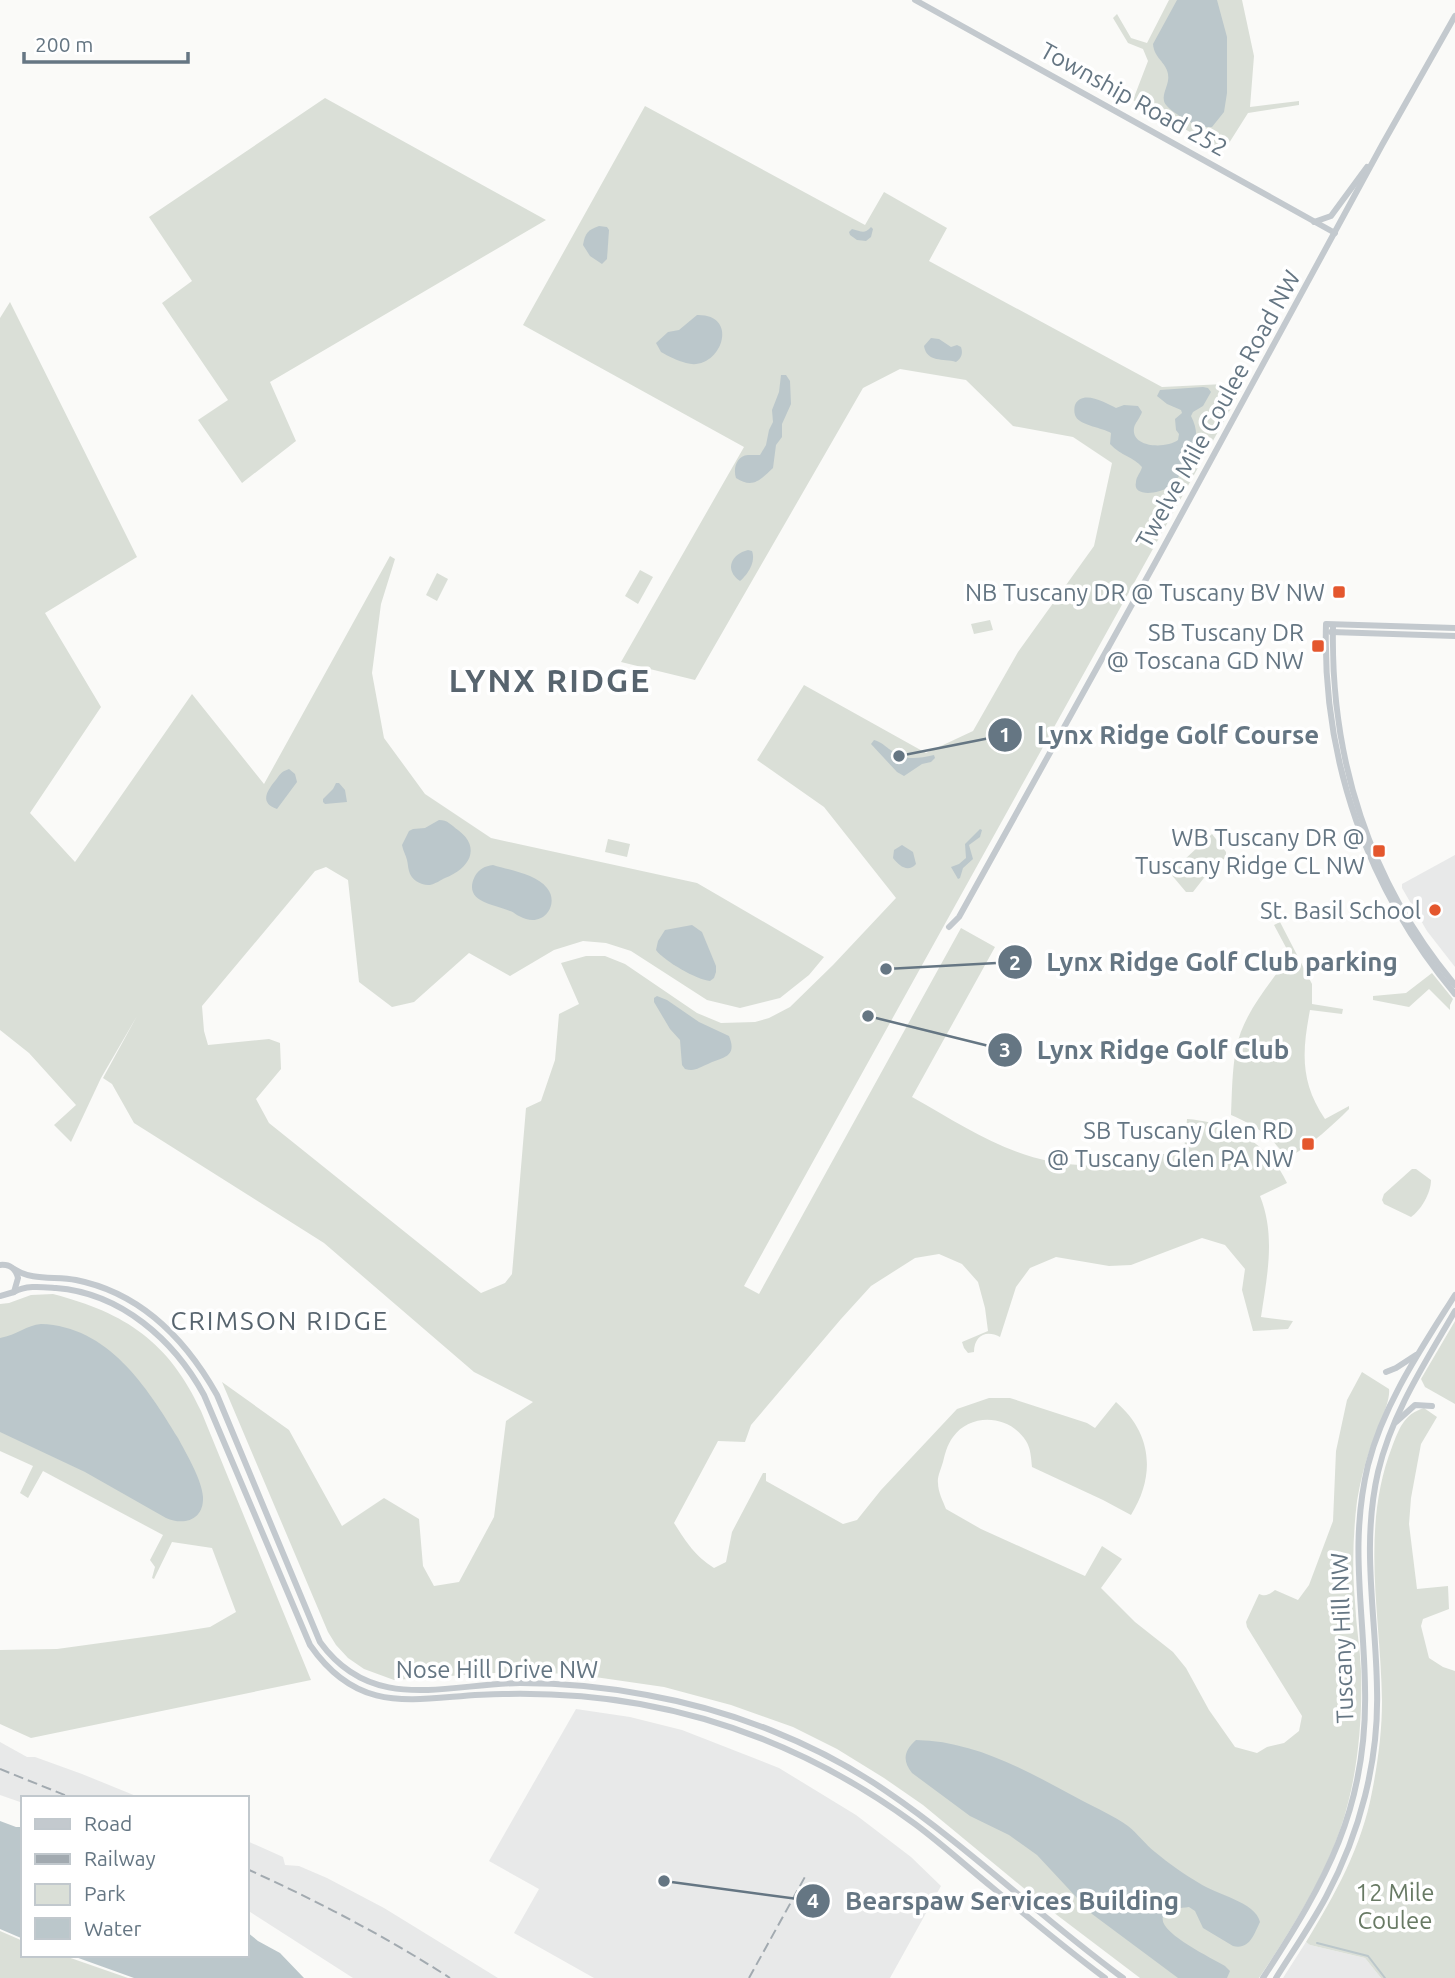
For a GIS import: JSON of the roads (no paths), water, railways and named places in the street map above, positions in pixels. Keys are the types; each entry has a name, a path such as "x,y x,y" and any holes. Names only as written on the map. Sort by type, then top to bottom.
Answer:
{"street":[{"name":"Township Road 252","path":"915,0 1335,233"},
{"name":"Twelve Mile Coulee Road NW","path":"949,927 959,918 1030,791 1455,16"},
{"path":"1314,222 1331,216 1382,145"},
{"path":"1329,628 1455,628"},
{"path":"1329,628 1455,636"},
{"path":"1329,628 1338,726 1348,777 1363,824 1400,905 1455,985"},
{"path":"1329,628 1327,684 1341,772 1352,812 1394,907 1424,955 1455,994"},
{"name":"Nose Hill Drive NW","path":"0,1265 26,1276 57,1277 90,1283 119,1295 161,1322 187,1349 200,1365 217,1395 316,1633 328,1653 348,1671 368,1682 397,1689 521,1683 622,1690 700,1707 769,1730 833,1760 907,1805 1123,1978"},
{"path":"14,1269 18,1278 14,1292"},
{"name":"Nose Hill Drive NW","path":"0,1296 29,1287 60,1288 90,1295 115,1305 160,1336 191,1371 204,1395 310,1645 330,1670 350,1685 371,1694 404,1700 500,1694 611,1699 673,1711 760,1738 840,1775 895,1809 1105,1978"},
{"name":"Tuscany Hill NW","path":"1263,1978 1323,1879 1339,1844 1355,1791 1362,1752 1365,1706 1357,1566 1360,1511 1369,1462 1395,1394 1455,1295"},
{"name":"Tuscany Hill NW","path":"1276,1978 1317,1913 1343,1862 1358,1820 1368,1782 1375,1735 1377,1691 1369,1542 1378,1474 1392,1426 1455,1311"},
{"path":"1386,1372 1418,1354"},
{"path":"191,1371 200,1365"},
{"path":"1392,1426 1415,1405 1432,1406"}],"water":[{"path":"1177,0 1217,0 1227,37 1227,93 1224,112 1212,127 1200,126 1185,119 1164,101 1168,74 1155,53 1153,44"},
{"path":"599,226 609,230 607,259 602,264 590,256 583,245 588,232"},
{"path":"871,227 871,237 866,241 857,240 849,232 852,229 864,232"},
{"path":"697,315 711,317 719,323 721,342 716,352 708,360 698,364 686,363 661,352 656,343 668,332 679,330"},
{"path":"931,338 939,339 951,347 961,347 960,359 956,362 928,355 924,346"},
{"path":"781,375 786,375 790,381 791,404 782,424 782,437 776,445 773,468 756,482 747,483 736,478 736,463 744,456 760,455 766,445"},
{"path":"1203,387 1211,392 1203,406 1191,416 1196,436 1192,455 1175,481 1159,491 1147,493 1138,490 1136,480 1142,467 1110,444 1111,433 1078,420 1074,409 1078,400 1083,398 1094,399 1116,408 1124,405 1138,406 1142,412 1134,428 1138,440 1150,445 1166,445 1178,440 1175,419 1182,413 1157,396 1160,390"},
{"path":"752,551 752,563 740,581 732,572 732,563 737,555"},
{"path":"874,740 906,757 934,755 935,758 904,776 871,744"},
{"path":"289,769 295,774 297,782 277,809 268,804 267,793 280,774"},
{"path":"336,783 345,790 347,802 325,804 323,799"},
{"path":"439,820 449,823 465,837 471,851 470,857 461,869 427,885 417,882 410,874 402,845 409,831 425,828"},
{"path":"980,829 980,837 969,845 973,859 963,868 958,879 951,867 966,858 965,844"},
{"path":"902,845 913,852 916,864 913,867 901,866 893,858 894,850"},
{"path":"493,865 522,873 542,883 551,894 552,901 547,913 536,920 528,919 476,897 472,885 475,876 482,868"},
{"path":"692,925 702,932 716,966 714,978 710,981 681,969 656,950 665,930"},
{"path":"657,996 699,1022 729,1036 730,1053 697,1069 685,1069 682,1065 680,1040 654,1002"},
{"path":"41,1324 65,1327 86,1335 106,1348 139,1380 178,1438 197,1475 203,1497 196,1516 186,1521 166,1518 85,1472 0,1432 0,1338"},
{"path":"916,1740 981,1752 1042,1779 1123,1822 1155,1852 1182,1872 1251,1909 1260,1922 1251,1940 1239,1947 1203,1928 1195,1911 1189,1907 1170,1911 1163,1918 1165,1926 1174,1935 1225,1966 1230,1971 1227,1978 1178,1978 1092,1914 1037,1855 1009,1835 970,1816 912,1773 906,1756"},
{"path":"0,1821 21,1827 21,1938 0,1929"},
{"path":"248,1933 280,1953 304,1978 134,1978 76,1957 248,1957"}],"waterway":[{"path":"1317,1943 1368,1956 1385,1978"}],"railway":[{"path":"0,1769 67,1796"},
{"path":"248,1869 350,1920 450,1978"},
{"path":"749,1978 806,1875"}],"place":[{"name":"NB Tuscany DR @ Tuscany BV NW","path":"1339,592"},
{"name":"SB Tuscany DR @ Toscana GD NW","path":"1318,646"},
{"name":"Lynx Ridge Golf Course","path":"899,756"},
{"name":"WB Tuscany DR @ Tuscany Ridge CL NW","path":"1379,851"},
{"name":"St. Basil School","path":"1435,910"},
{"name":"Lynx Ridge Golf Club parking","path":"886,969"},
{"name":"Lynx Ridge Golf Club","path":"868,1016"},
{"name":"SB Tuscany Glen RD @ Tuscany Glen PA NW","path":"1308,1144"},
{"name":"Bearspaw Services Building","path":"664,1881"}],"district":[{"name":"LYNX RIDGE","path":"550,680"},
{"name":"CRIMSON RIDGE","path":"280,1320"}],"park label":[{"name":"12 Mile Coulee","path":"1395,1906"}]}
